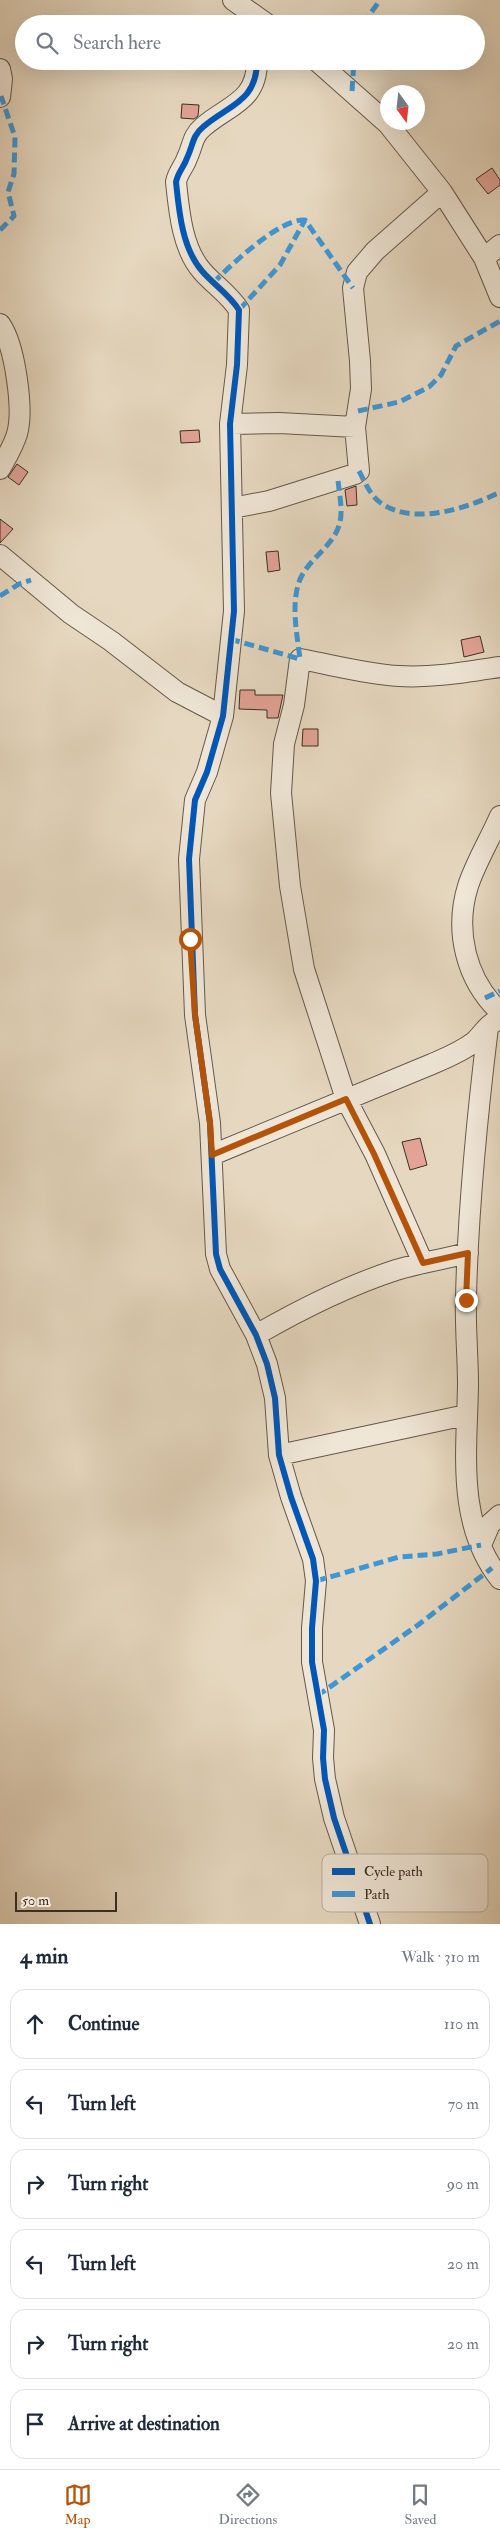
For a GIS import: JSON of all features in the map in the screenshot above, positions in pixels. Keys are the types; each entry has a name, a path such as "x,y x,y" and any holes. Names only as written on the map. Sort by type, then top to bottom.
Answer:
{"street":[{"path":"233,0 252,15"},
{"path":"256,70 250,92 243,100 196,134 191,143 188,157 178,173 176,182 185,236 192,255 200,269 239,310 237,365 230,424 234,611 222,716 207,772 195,800 189,859 190,939 195,1015 210,1123 216,1254 220,1269 230,1291 256,1335 267,1364 275,1398 279,1455 291,1497 313,1560 316,1581 312,1628 312,1662 324,1730 323,1758 325,1779 334,1818 346,1854"},
{"path":"327,70 388,124 442,192 484,258 500,297"},
{"path":"232,508 269,502 357,473 360,467 355,427 361,389 353,288 357,272 381,245 442,192"},
{"path":"484,258 500,245"},
{"path":"0,324 9,345 20,411 17,433 0,470"},
{"path":"230,424 280,423 355,427"},
{"path":"0,555 72,614 111,641 177,692 222,716"},
{"path":"423,1263 374,1154 346,1099 304,969 290,886 283,825 281,792 284,744 294,705 300,659 374,674 401,676 432,676 500,667"},
{"path":"500,816 469,884 462,913 464,950 494,1024 500,1055"},
{"path":"212,1155 432,1064 461,1050 494,1024"},
{"path":"494,1024 469,1202 466,1491 481,1544 492,1568 500,1579"},
{"path":"256,1335 299,1310 347,1288 397,1270 468,1253"},
{"path":"279,1455 466,1415"},
{"path":"481,1544 490,1524 500,1515"},
{"path":"366,1912 370,1924"}],"building":[{"path":"182,104 199,105 198,116 194,119 181,118"},
{"path":"492,168 500,180 500,185 488,194 476,179"},
{"path":"199,430 200,442 181,443 180,431"},
{"path":"17,464 28,472 19,485 8,477"},
{"path":"356,486 357,505 347,506 345,490"},
{"path":"0,519 13,529 0,543"},
{"path":"278,551 280,570 268,572 266,552"},
{"path":"480,636 484,652 464,657 461,640"},
{"path":"240,690 255,690 255,695 283,695 278,718 267,718 267,710 239,709"},
{"path":"303,729 318,729 318,746 302,746"},
{"path":"420,1138 427,1165 410,1170 402,1142"}],"marked path":[{"path":"369,15 380,0"},
{"path":"352,91 353,70"},
{"path":"0,230 14,216 8,192 14,174 15,137 1,96"},
{"path":"213,283 231,265 270,234 295,221 305,220 353,288"},
{"path":"239,310 280,265 305,220"},
{"path":"358,411 399,402 429,387 441,375 456,346 500,321"},
{"path":"359,471 369,490 379,502 397,511 412,514 442,512 473,504 500,492"},
{"path":"230,639 300,659 295,620 297,591 299,582 308,566 337,531 341,512 338,480"},
{"path":"0,596 19,584 31,580"},
{"path":"485,998 500,991"},
{"path":"316,1581 399,1557 437,1554 481,1545"},
{"path":"317,1696 418,1625 492,1568"}],"cycle path":[{"path":"256,70 252,86 247,94 199,130 176,182 183,229 195,262 231,299 239,310 237,365 230,424 234,611 223,716 207,772 195,800 189,859 195,1015 210,1123 216,1254 220,1269 256,1335 267,1364 275,1398 279,1455 291,1497 313,1559 316,1581 312,1628 312,1662 324,1730 323,1758 325,1779 334,1818 346,1854"},
{"path":"366,1912 370,1924"}],"route":[{"path":"190,939 195,1015 210,1123 212,1155 346,1099 374,1154 423,1263 468,1253 466,1300"}]}
